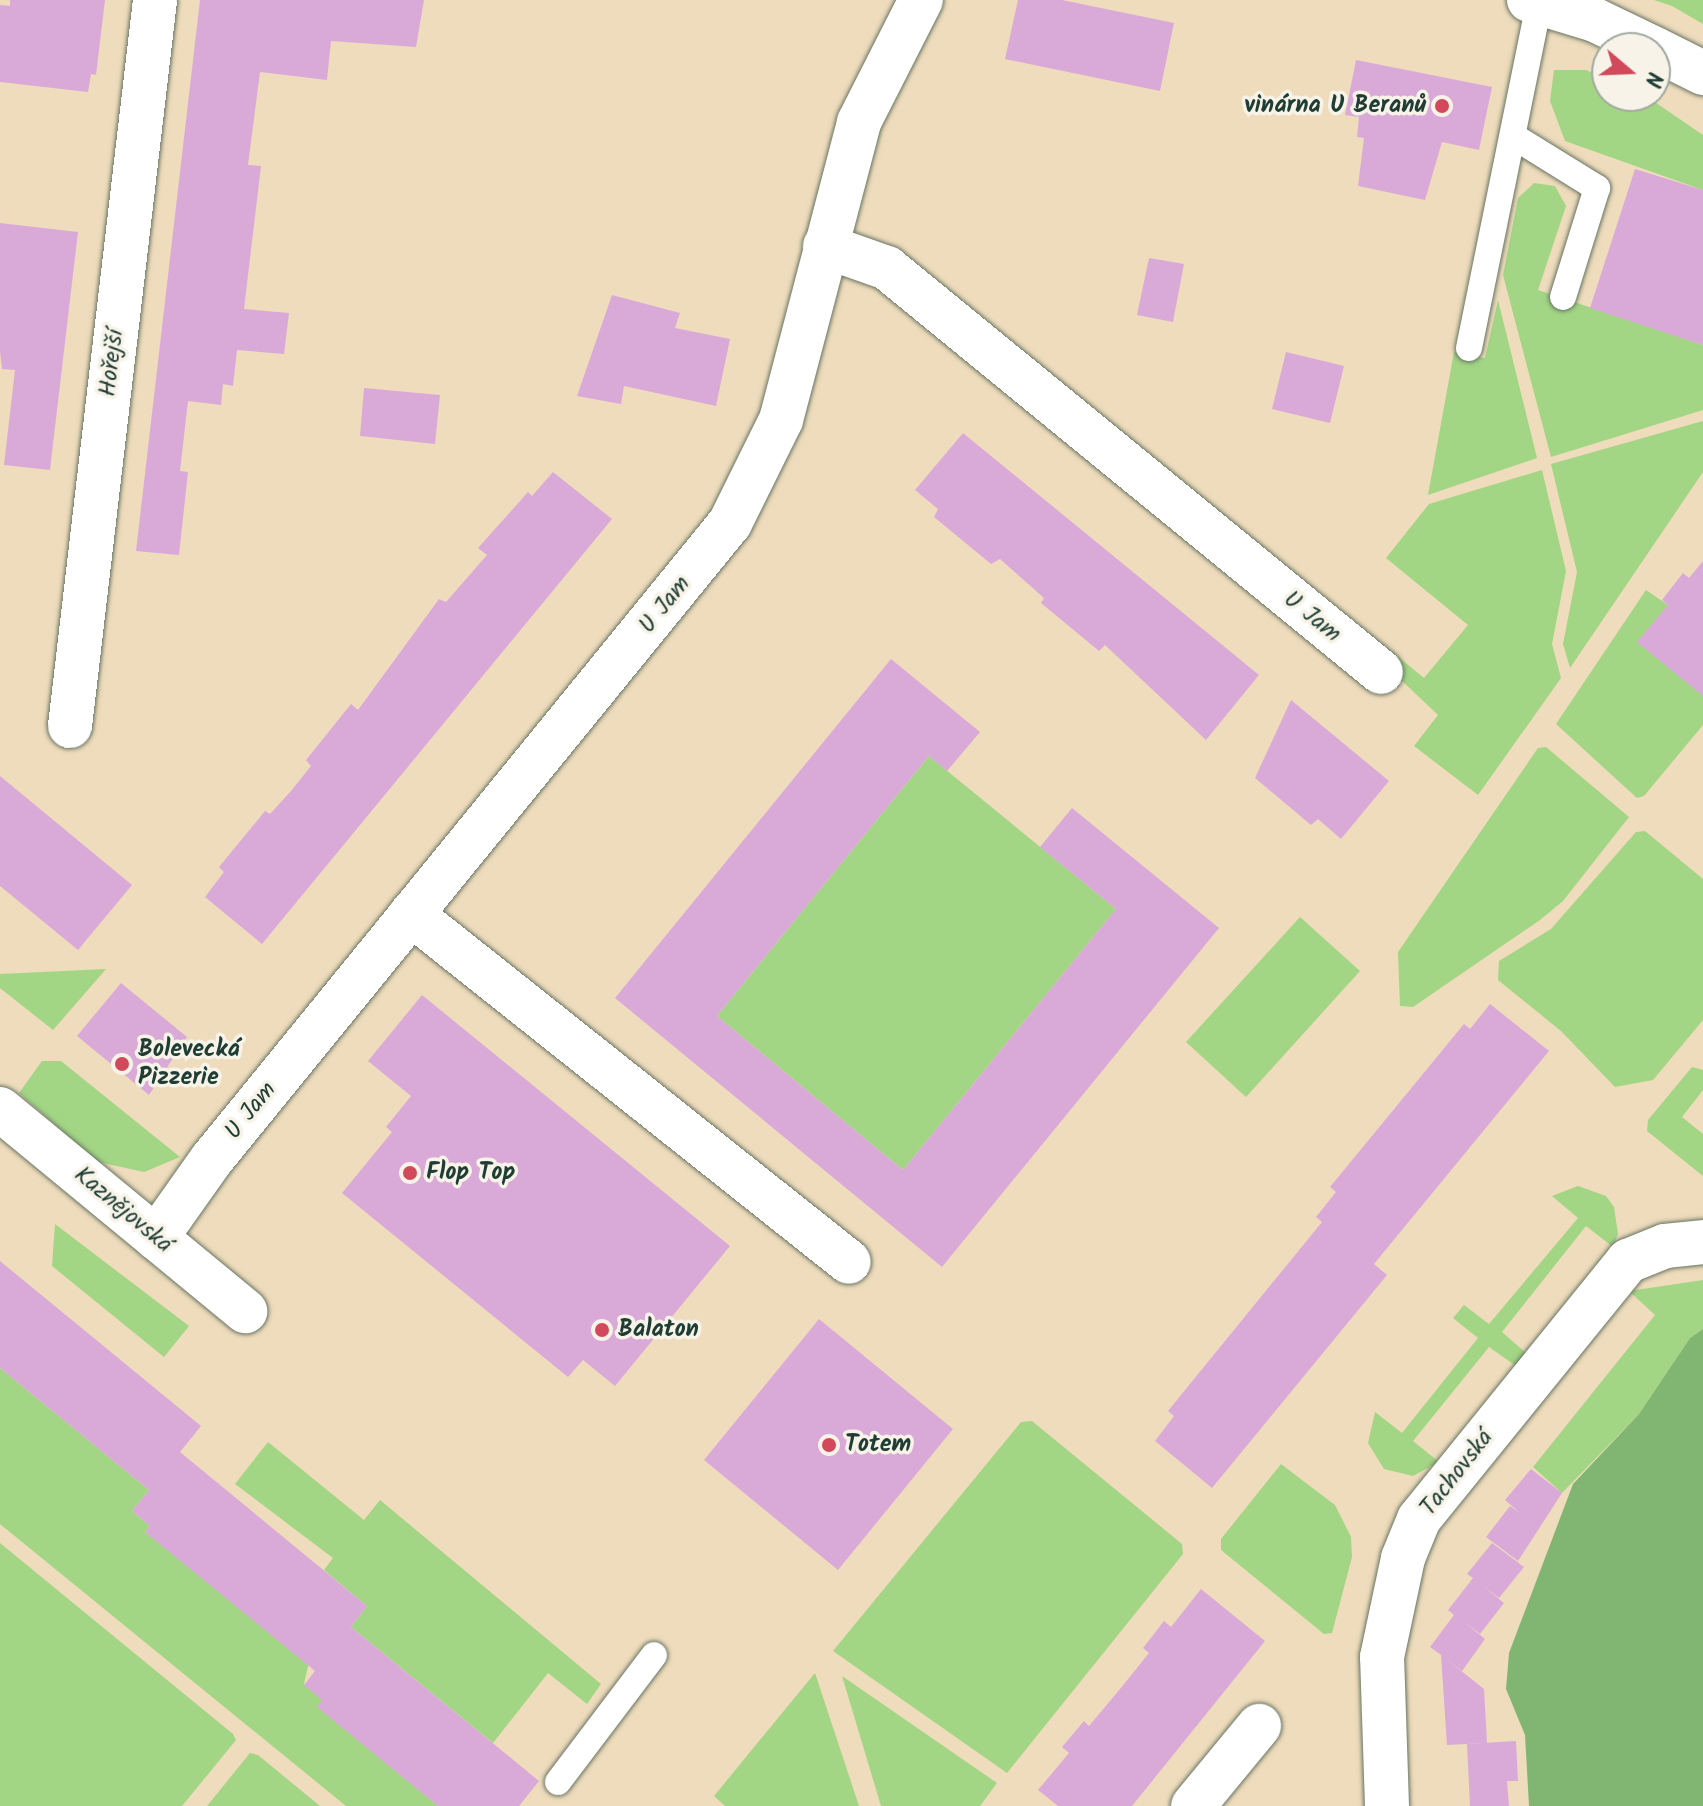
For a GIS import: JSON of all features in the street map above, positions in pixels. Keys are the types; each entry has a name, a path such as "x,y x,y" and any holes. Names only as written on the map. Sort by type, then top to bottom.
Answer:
{"street":[{"name":"Hořejší","path":"70,726 155,0"},
{"name":"U Jam","path":"156,1238 212,1159 730,523 781,420 859,122 921,0"},
{"path":"1536,1 1595,20 1620,32"},
{"path":"1671,57 1703,73"},
{"name":"U Jam","path":"825,246 887,268 1381,672"},
{"path":"411,914 849,1262"},
{"name":"Kaznějovská","path":"0,1109 245,1311"},
{"name":"Tachovská","path":"1387,1806 1382,1657 1403,1558 1419,1519 1628,1261 1653,1249 1703,1242"},
{"path":"1193,1806 1259,1726"}],"lane":[{"path":"1469,348 1513,136 1536,1"},
{"path":"1513,136 1597,188 1563,297"},
{"path":"558,1782 654,1655"}],"green space":[{"path":"1654,0 1703,0 1703,24 1672,6"},
{"path":"1554,70 1586,70 1591,72 1591,112 1669,112 1703,135 1703,190 1565,141 1550,101"},
{"path":"1534,183 1555,186 1566,206 1538,290 1703,345 1703,410 1551,457 1503,275 1518,198"},
{"path":"1498,300 1537,458 1428,495 1454,352 1485,358"},
{"path":"1703,421 1703,472 1570,668 1563,644 1577,572 1551,464"},
{"path":"1542,470 1566,571 1552,644 1561,678 1478,795 1414,746 1438,715 1398,677 1394,662 1396,655 1424,678 1468,625 1386,558 1429,504"},
{"path":"1646,590 1668,605 1638,642 1703,695 1703,725 1644,796 1637,798 1556,724"},
{"path":"1546,747 1629,817 1563,901 1540,920 1413,1007 1400,1006 1398,952 1538,748"},
{"path":"929,756 1116,909 903,1170 717,1016"},
{"path":"1645,831 1703,879 1703,1020 1653,1080 1615,1087 1561,1031 1498,980 1499,961 1551,929 1636,832"},
{"path":"1300,917 1360,971 1246,1097 1186,1042"},
{"path":"106,969 53,1030 0,988 0,974"},
{"path":"42,1061 61,1061 180,1157 144,1172 98,1162 19,1093"},
{"path":"1692,1067 1703,1070 1703,1090 1682,1117 1703,1134 1703,1176 1647,1131 1648,1120"},
{"path":"1578,1186 1606,1196 1614,1207 1618,1234 1613,1247 1586,1226 1502,1332 1526,1353 1516,1366 1489,1347 1413,1441 1439,1462 1413,1476 1384,1469 1368,1443 1375,1412 1402,1433 1478,1338 1453,1318 1464,1305 1489,1324 1578,1218 1552,1196"},
{"path":"55,1224 189,1326 164,1357 52,1266"},
{"path":"1703,1280 1703,1329 1690,1338 1639,1414 1562,1493 1533,1467 1655,1315 1629,1291"},
{"path":"1703,1329 1703,1806 1529,1806 1525,1735 1506,1689 1509,1653 1573,1484 1639,1414 1690,1338"},
{"path":"0,1368 149,1490 132,1511 150,1526 145,1532 310,1657 304,1684 323,1700 318,1707 438,1806 346,1806 0,1524"},
{"path":"1032,1421 1182,1544 1183,1554 1007,1773 833,1651 1021,1422"},
{"path":"268,1442 364,1520 380,1500 601,1684 587,1704 548,1673 493,1743 351,1627 367,1606 324,1570 333,1558 235,1484"},
{"path":"1281,1464 1335,1505 1351,1537 1352,1557 1332,1633 1324,1634 1221,1550 1221,1539"},
{"path":"0,1543 233,1734 236,1740 182,1806 0,1806"},
{"path":"815,1673 859,1806 725,1806 714,1796"},
{"path":"842,1676 997,1783 980,1806 881,1806"},
{"path":"250,1753 258,1755 320,1806 207,1806"}],"building":[{"path":"10,0 105,0 96,75 91,74 88,92 0,82 0,5 10,6"},
{"path":"200,0 424,0 416,47 331,41 327,80 260,72 248,165 261,166 244,309 289,313 284,354 237,350 233,386 223,384 221,405 188,401 180,471 188,472 179,555 136,551"},
{"path":"1018,0 1062,0 1174,23 1160,91 1005,59"},
{"path":"1356,60 1492,87 1479,150 1442,142 1425,200 1358,186 1364,138 1357,137 1359,117 1345,115"},
{"path":"1635,169 1703,190 1703,345 1590,308"},
{"path":"0,223 78,232 50,470 4,465 15,370 2,369 0,351"},
{"path":"1149,258 1184,264 1173,322 1137,315"},
{"path":"612,295 680,313 675,328 730,339 716,406 624,386 621,404 577,396"},
{"path":"1286,352 1344,366 1330,423 1272,409"},
{"path":"364,388 440,395 435,444 360,436"},
{"path":"963,433 1259,675 1206,740 1105,645 1099,651 1041,603 1044,598 1000,559 991,564 934,517 938,509 915,490"},
{"path":"553,472 612,519 262,944 205,897 224,872 219,867 265,811 270,814 291,791 311,766 306,760 351,704 358,710 439,599 446,602 487,555 478,548 528,492 532,496"},
{"path":"1703,561 1703,696 1637,642 1668,605 1662,600 1683,573 1689,578"},
{"path":"891,659 980,732 947,771 929,756 717,1016 903,1170 1116,909 1040,847 1072,808 1219,928 942,1267 615,998"},
{"path":"1291,700 1389,781 1341,839 1318,819 1311,825 1255,778"},
{"path":"0,776 132,885 78,950 0,886"},
{"path":"121,983 187,1037 149,1095 77,1036"},
{"path":"422,995 730,1246 615,1386 583,1360 568,1377 342,1193 392,1132 386,1127 411,1096 368,1061"},
{"path":"1490,1004 1549,1051 1374,1264 1387,1275 1212,1488 1155,1441 1174,1416 1168,1411 1322,1222 1316,1217 1336,1192 1330,1187 1464,1024 1470,1029"},
{"path":"0,1261 201,1426 180,1452 367,1606 351,1627 539,1781 519,1806 438,1806 317,1707 322,1700 304,1685 315,1671 145,1532 150,1526 132,1511 149,1490 0,1368"},
{"name":"Totem","path":"819,1319 953,1429 838,1570 704,1460"},
{"path":"1531,1469 1562,1493 1518,1561 1486,1537 1510,1506 1520,1513 1505,1500"},
{"path":"1492,1543 1524,1567 1499,1598 1482,1585 1504,1603 1480,1634 1463,1621 1485,1639 1462,1671 1445,1658 1484,1689 1487,1743 1447,1745 1441,1655 1430,1647 1454,1615 1448,1610 1473,1578 1467,1574"},
{"path":"1201,1589 1265,1641 1132,1806 1058,1806 1038,1790 1069,1753 1062,1747 1084,1721 1089,1726 1120,1689 1149,1653 1143,1648 1164,1621 1171,1627"},
{"path":"1516,1741 1518,1781 1507,1781 1509,1806 1470,1806 1467,1744"}],"place":[{"name":"vinárna U Beranů","path":"1442,106"},
{"name":"Bolevecká Pizzerie","path":"122,1064"},
{"name":"Flop Top","path":"410,1173"},
{"name":"Balaton","path":"602,1330"},
{"name":"Totem","path":"829,1445"}]}
